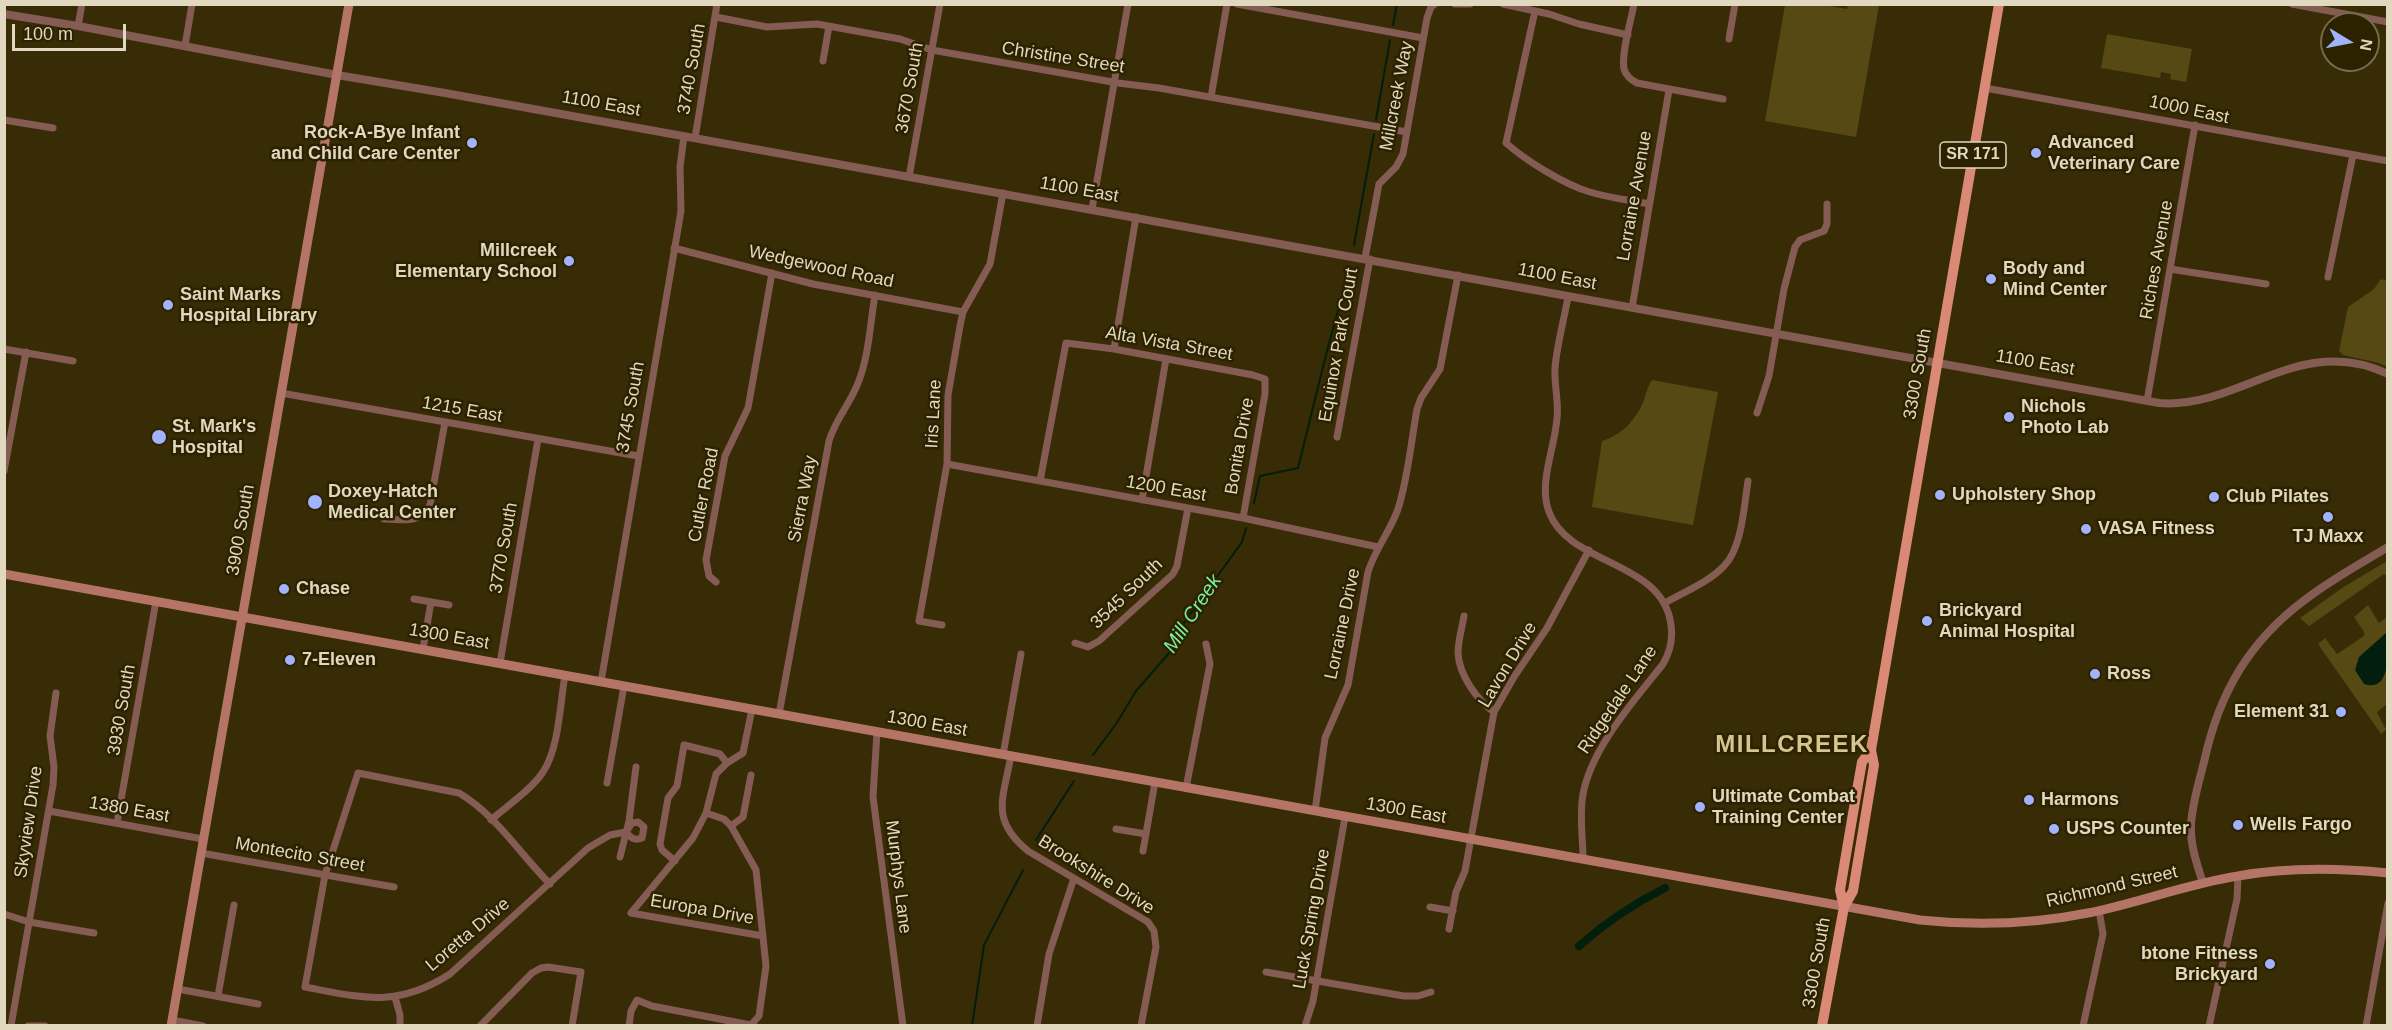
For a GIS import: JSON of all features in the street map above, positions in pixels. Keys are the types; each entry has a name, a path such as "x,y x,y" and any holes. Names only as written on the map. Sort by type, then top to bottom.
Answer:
{"main road":[{"name":"3900 South","path":"171,1023 349,4"},
{"name":"3300 South","path":"1822,1026 1844,907 1840,890 1856,796 1862,762 1871,750 1999,4"},
{"name":"1300 East","path":"4,574 1844,907"},
{"name":"Richmond Street","path":"1844,907 1920,920 1960,923 2033,921 2099,910 2238,876 2311,869 2388,873"}],"street":[{"path":"78,26 82,4"},
{"path":"185,46 192,4"},
{"name":"3740 South","path":"695,138 717,4"},
{"name":"3670 South","path":"909,177 940,4"},
{"path":"1092,209 1128,4"},
{"path":"1211,97 1227,4"},
{"path":"1237,4 1424,38"},
{"name":"Millcreek Way","path":"1368,259 1379,184 1400,161 1429,12 1435,4"},
{"path":"1455,4 1470,4"},
{"path":"1503,4 1628,35"},
{"path":"1634,4 1624,66 1628,76 1637,83 1723,99"},
{"path":"1729,39 1735,4"},
{"path":"2292,4 2388,22"},
{"path":"1535,11 1506,143 1517,153 1582,189 1649,204"},
{"name":"1100 East","path":"4,14 2147,401 2170,404 2192,403 2282,370 2305,364 2349,363 2388,374"},
{"name":"Christine Street","path":"716,17 767,27 808,24 830,26 900,39 932,50 1407,132"},
{"path":"824,61 830,26"},
{"name":"1000 East","path":"1985,88 2388,161"},
{"name":"Lorraine Avenue","path":"1632,308 1669,90"},
{"path":"4,120 53,128"},
{"name":"Riches Avenue","path":"2147,401 2195,125"},
{"name":"3745 South","path":"600,682 681,211 680,167 684,136"},
{"path":"2328,277 2353,155"},
{"name":"Iris Lane","path":"942,625 919,621 947,464 948,395 963,312 985,277 990,264 1003,193"},
{"path":"1757,414 1768,376 1795,247 1800,240 1819,235 1824,231 1827,224 1827,204"},
{"path":"1114,349 1136,217"},
{"name":"Wedgewood Road","path":"674,248 813,284 963,312"},
{"name":"Equinox Park Court","path":"1337,437 1368,259"},
{"path":"2170,269 2266,284"},
{"name":"Cutler Road","path":"716,582 709,576 706,560 728,447 748,408 772,273"},
{"name":"Lorraine Drive","path":"1315,811 1325,738 1348,685 1368,572 1378,547 1394,520 1401,498 1417,410 1421,398 1440,369 1458,275"},
{"name":"Sierra Way","path":"779,714 829,441 832,428 853,394 862,373 875,295"},
{"path":"1568,297 1555,368 1557,419 1546,485 1546,502 1550,515 1558,528 1589,550 1651,586 1665,603 1715,574 1729,560 1737,543 1748,481"},
{"name":"Alta Vista Street","path":"1040,481 1066,344 1114,349 1253,375 1264,380"},
{"path":"4,349 73,361"},
{"path":"4,471 26,352"},
{"path":"1142,500 1166,359"},
{"name":"Bonita Drive","path":"1243,518 1264,394 1264,380"},
{"name":"1215 East","path":"281,393 638,456"},
{"path":"384,519 417,519 424,515 430,505 445,422"},
{"name":"3770 South","path":"500,663 538,439"},
{"name":"1200 East","path":"947,464 1243,518 1378,547"},
{"name":"3545 South","path":"1075,643 1089,646 1099,641 1173,574 1177,566 1188,508"},
{"path":"2203,883 2192,840 2193,810 2212,728 2230,683 2255,646 2282,618 2316,591 2388,547"},
{"name":"Lavon Drive","path":"1449,929 1456,892 1465,871 1494,712 1510,683 1544,634 1589,550"},
{"path":"414,599 449,605"},
{"name":"3930 South","path":"117,823 156,601"},
{"path":"423,649 431,602"},
{"name":"Ridgedale Lane","path":"1583,859 1581,807 1588,773 1603,744 1667,658 1672,631 1665,603"},
{"path":"1464,616 1458,650 1459,661 1479,699 1494,712"},
{"path":"1186,788 1210,664 1206,644"},
{"name":"Brookshire Drive","path":"1021,654 1007,756 1002,804 1003,821 1012,838 1028,851 1148,922 1154,931 1155,947 1141,1026"},
{"path":"491,820 539,777 548,764 565,675"},
{"path":"607,783 624,686"},
{"name":"Skyview Drive","path":"11,1026 54,778 50,736 56,693"},
{"name":"Europa Drive","path":"752,709 744,753 727,764 714,778 706,813 693,838 631,913 763,936"},
{"name":"Murphys Lane","path":"877,732 873,777 874,804 903,1026"},
{"path":"675,861 662,850 660,844 668,798 677,786 684,745 720,754 727,764"},
{"path":"620,857 636,767"},
{"path":"325,874 358,773 459,793 472,800 550,884"},
{"path":"731,826 743,817 751,775"},
{"path":"1143,851 1155,782"},
{"name":"1380 East","path":"49,811 203,839"},
{"path":"629,1026 631,1011 637,1000 652,1006 751,1025 759,1016 766,977 756,870 731,826 723,819 706,813"},
{"name":"Luck Spring Drive","path":"1305,1026 1311,1011 1317,981 1345,817"},
{"path":"1116,829 1146,834"},
{"name":"Loretta Drive","path":"325,874 305,987 360,997 395,998 420,991 450,974 599,841 610,835 626,832"},
{"name":"Montecito Street","path":"201,852 394,887"},
{"path":"2209,1026 2237,899 2238,876"},
{"path":"1036,1026 1049,954 1074,878"},
{"path":"2366,1026 2388,903"},
{"path":"218,996 234,905"},
{"path":"1430,907 1453,911"},
{"path":"2083,1026 2103,934 2099,910"},
{"path":"4,914 29,922 94,933"},
{"path":"480,1026 532,974 541,968 548,967 581,972 572,1026"},
{"path":"1266,972 1404,996 1418,996 1431,992"},
{"path":"177,989 258,1004"},
{"path":"395,998 400,1015 400,1026"},
{"path":"171,1023 203,1026"},
{"path":"28,1026 45,1026"}],"shaded area":[{"path":"1785,5 1824,5 1847,9 1848,5 1879,5 1856,137 1765,121"},
{"path":"2107,34 2192,49 2186,82 2170,79 2171,74 2161,72 2160,78 2101,68"},
{"path":"2381,279 2387,281 2387,367 2343,355 2339,351 2348,307 2374,289"},
{"path":"1652,380 1718,392 1693,525 1592,507 1602,441 1620,432 1634,418"},
{"path":"2387,561 2387,576 2384,574 2309,626 2300,618 2342,588"},
{"path":"2368,605 2379,623 2387,617 2387,704 2377,712 2386,730 2381,734 2318,644 2325,638 2337,654 2364,636 2364,632 2354,617"},
{"path":"2387,632 2388,659 2384,677 2373,685 2364,684 2355,670 2359,657"}],"waterway":[{"name":"Mill Creek","path":"1393,25 1397,4"},
{"name":"Mill Creek","path":"1376,120 1390,40"},
{"name":"Mill Creek","path":"1354,245 1374,134"},
{"name":"Mill Creek","path":"1254,503 1260,476 1298,468 1349,270"},
{"name":"Mill Creek","path":"1093,755 1116,724 1136,691 1177,644 1181,627 1242,542 1246,528"},
{"name":"Mill Creek","path":"1036,840 1074,781"},
{"name":"Mill Creek","path":"972,1026 984,945 1023,870"},
{"path":"1579,946 1620,914 1665,888"}],"place":[{"name":"Rock-A-Bye Infant and Child Care Center","path":"472,143"},
{"name":"Advanced Veterinary Care","path":"2036,153"},
{"name":"Millcreek Elementary School","path":"569,261"},
{"name":"Body and Mind Center","path":"1991,279"},
{"name":"Saint Marks Hospital Library","path":"168,305"},
{"name":"Nichols Photo Lab","path":"2009,417"},
{"name":"St. Mark's Hospital","path":"159,437"},
{"name":"Upholstery Shop","path":"1940,495"},
{"name":"Club Pilates","path":"2214,497"},
{"name":"Doxey-Hatch Medical Center","path":"315,502"},
{"name":"TJ Maxx","path":"2328,517"},
{"name":"VASA Fitness","path":"2086,529"},
{"name":"Chase","path":"284,589"},
{"name":"Brickyard Animal Hospital","path":"1927,621"},
{"name":"7-Eleven","path":"290,660"},
{"name":"Ross","path":"2095,674"},
{"name":"Element 31","path":"2341,712"},
{"name":"Harmons","path":"2029,800"},
{"name":"Ultimate Combat Training Center","path":"1700,807"},
{"name":"Wells Fargo","path":"2238,825"},
{"name":"USPS Counter","path":"2054,829"},
{"name":"btone Fitness Brickyard","path":"2270,964"}],"district":[{"name":"MILLCREEK","path":"1792,745"}]}
